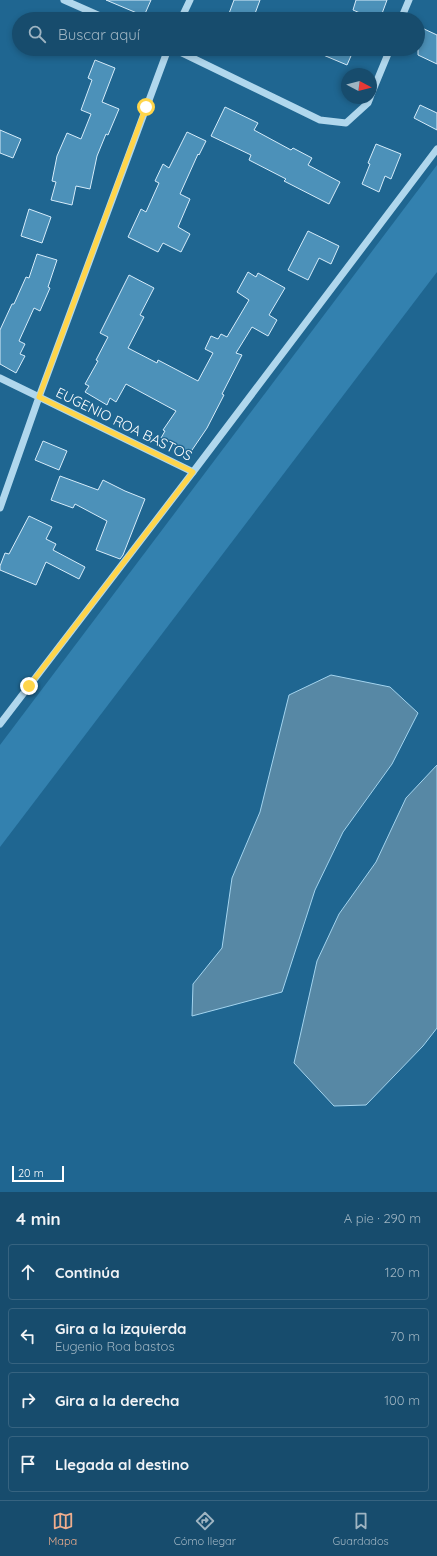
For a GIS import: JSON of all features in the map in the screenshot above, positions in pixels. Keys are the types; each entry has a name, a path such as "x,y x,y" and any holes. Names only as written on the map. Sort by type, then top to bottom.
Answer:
{"street":[{"path":"64,0 91,12"},
{"path":"184,12 190,0"},
{"path":"405,12 409,0"},
{"path":"0,508 39,397 165,56"},
{"path":"188,56 320,120 346,123 368,104"},
{"path":"377,80 387,56"},
{"path":"0,724 437,149"},
{"name":"EUGENIO ROA BASTOS","path":"0,378 193,472"}],"shaded area":[{"path":"437,165 437,272 0,847 0,745"},
{"path":"331,675 390,687 418,713 392,764 343,832 315,890 282,992 192,1016 193,984 222,948 232,878 260,812 289,695"},
{"path":"437,765 437,1028 423,1046 366,1105 334,1106 294,1063 317,961 339,914 376,862 406,798"}],"building":[{"path":"106,0 151,0 146,12 134,12"},
{"path":"234,0 260,0 256,12 230,12"},
{"path":"356,0 387,0 383,12 358,12 353,10"},
{"path":"425,29 437,35 437,64 420,56 425,56"},
{"path":"326,56 351,56 347,65"},
{"path":"95,60 115,68 102,102 119,109 97,156 90,189 76,186 72,205 51,200 56,182 52,181 57,156 67,133 81,139 91,114 81,110 92,80 88,78"},
{"path":"420,105 437,113 437,130 414,118"},
{"path":"225,107 258,123 254,130 291,150 293,148 312,158 308,165 340,182 329,204 284,181 286,179 249,160 251,155 211,136"},
{"path":"0,130 21,139 13,158 0,153"},
{"path":"187,132 206,141 199,155 198,154 180,194 190,199 178,227 190,234 181,252 163,243 158,252 128,237 141,209 146,212 159,183 155,181 163,164 169,168"},
{"path":"376,144 401,154 391,179 385,176 379,192 362,184 370,164 368,163"},
{"path":"29,209 51,217 42,243 21,236"},
{"path":"308,231 339,246 331,264 319,258 308,280 288,270"},
{"path":"37,254 57,260 48,287 50,288 40,311 34,308 19,341 25,344 20,354 25,356 16,373 0,364 0,330 26,277 29,278"},
{"path":"248,272 256,277 258,273 285,288 269,315 277,320 268,336 252,327 236,353 242,355 222,394 224,395 207,428 190,453 161,438 165,431 163,430 176,411 126,384 116,402 110,398 107,405 85,392 89,386 85,384 98,361 96,360 108,337 100,333 129,275 154,288 140,315 144,317 128,348 157,363 158,360 198,381 213,353 205,349 211,336 218,339 221,334 227,337 249,300 237,292"},
{"path":"43,441 67,451 59,470 35,460"},
{"path":"60,476 98,490 103,480 145,499 123,555 120,559 96,550 107,521 75,504 73,508 51,500"},
{"path":"29,516 52,527 46,539 56,544 53,550 85,567 79,579 46,562 36,585 0,570 5,553 9,554"}],"route":[{"path":"29,686 193,472 39,397 146,107"}]}
